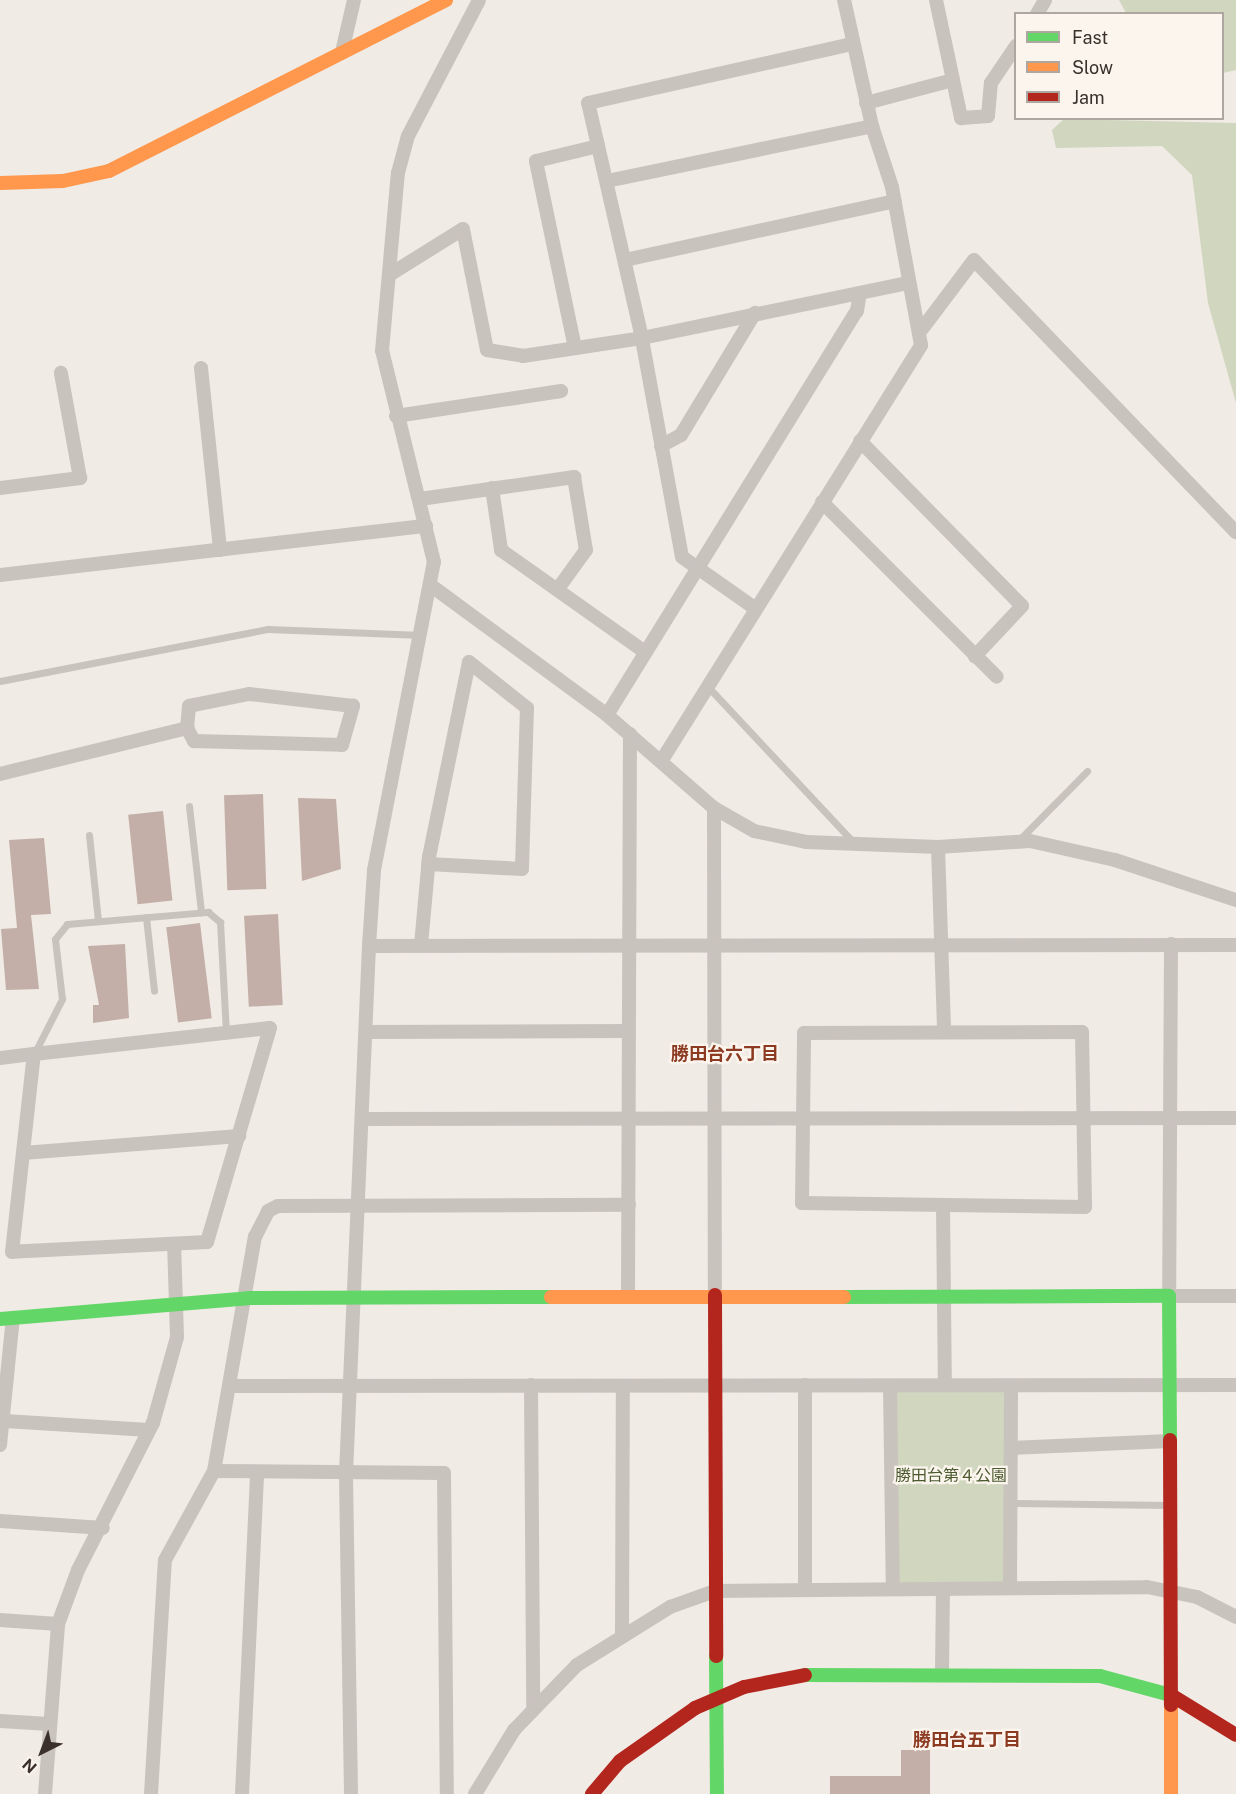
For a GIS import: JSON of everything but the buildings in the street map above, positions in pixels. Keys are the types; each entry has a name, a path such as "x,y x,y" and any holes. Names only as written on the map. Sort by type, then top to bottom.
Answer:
{"street":[{"path":"342,52 354,0"},
{"path":"0,183 63,181 110,171 446,0"},
{"path":"351,1794 346,1473 357,1297 362,1119 374,870 424,635 434,562 420,499 396,416 382,351 398,173 408,136 479,0"},
{"path":"662,760 710,689 756,609 921,345 921,329 909,283 896,201 866,104 844,0"},
{"path":"936,0 961,118 988,116 991,83 1014,49"},
{"path":"756,609 695,570 682,557 642,338 588,103 852,44"},
{"path":"866,104 953,80"},
{"path":"607,181 872,126"},
{"path":"575,348 536,160 598,146"},
{"path":"625,260 896,201"},
{"path":"389,275 463,228 487,350 523,356 642,338 909,283"},
{"path":"921,329 974,260 1236,532"},
{"path":"607,716 857,310 860,293"},
{"path":"661,446 681,435 755,313"},
{"path":"201,368 220,550"},
{"path":"0,488 80,478 62,373"},
{"path":"396,416 561,391"},
{"path":"860,441 1022,606 975,656"},
{"path":"420,499 574,477 585,550 558,590"},
{"path":"492,488 501,550 645,652"},
{"path":"822,502 997,677"},
{"path":"0,575 426,526"},
{"path":"432,587 607,716 734,823 781,840 938,847 1018,842 1063,846 1236,900"},
{"path":"421,945 428,864 429,857 469,662 527,708 522,869 428,864"},
{"path":"249,694 353,706 342,745 194,741 187,728 189,706 249,694"},
{"path":"0,774 187,728"},
{"path":"628,1296 630,734"},
{"path":"714,808 717,1794"},
{"path":"938,847 944,1032"},
{"path":"1170,1794 1171,944"},
{"path":"369,946 1236,945"},
{"path":"0,1058 34,1054 270,1028 207,1242 12,1252 34,1054"},
{"path":"366,1032 628,1031"},
{"path":"944,1032 1083,1032 1085,1207 802,1203 804,1033 944,1032"},
{"path":"362,1119 802,1117 1170,1120 1236,1118"},
{"path":"23,1153 239,1136"},
{"path":"151,1794 165,1560 214,1471 248,1298 255,1237 268,1211 278,1206 629,1205"},
{"path":"943,1206 942,1293 945,1385"},
{"path":"45,1794 58,1624 71,1585 103,1528 149,1430 177,1337 178,1300 174,1244"},
{"path":"0,1445 5,1421 6,1318 178,1300 248,1298 942,1293 1236,1296"},
{"path":"531,1385 533,1706"},
{"path":"805,1385 805,1589"},
{"path":"232,1386 1236,1385"},
{"path":"622,1634 623,1386"},
{"path":"890,1386 892,1589"},
{"path":"1010,1588 1011,1386"},
{"path":"5,1421 149,1430"},
{"path":"1011,1448 1170,1441"},
{"path":"214,1471 444,1473 447,1794"},
{"path":"242,1794 257,1473"},
{"path":"0,1521 103,1528"},
{"path":"475,1794 533,1706 622,1634 670,1607 715,1591 1010,1588 1171,1590 1236,1617"},
{"path":"942,1671 943,1590"},
{"path":"0,1620 58,1624"},
{"path":"592,1794 645,1741 717,1697 768,1680 821,1672 1076,1672 1171,1695 1236,1735"},
{"path":"0,1721 50,1724"}],"lane":[{"path":"0,681 268,629 424,635"},
{"path":"710,689 855,843"},
{"path":"1018,842 1087,771"},
{"path":"189,806 201,912"},
{"path":"89,835 98,921"},
{"path":"34,1054 62,999 55,939 67,924 201,912 220,922 226,1033"},
{"path":"146,917 154,991"},
{"path":"1011,1503 1170,1505"}],"green space":[{"path":"1119,0 1236,0 1236,70 1224,73 1224,12 1125,12"},
{"path":"1063,120 1236,123 1236,403 1208,303 1192,175 1162,146 1056,148 1052,130"},
{"name":"勝田台第４公園","path":"890,1386 1011,1386 1011,1589 890,1589"}],"traffic: fast":[{"path":"844,1297 1169,1296 1170,1440"},
{"path":"0,1319 248,1298 551,1297"},
{"path":"716,1656 717,1794"},
{"path":"805,1675 1100,1676 1171,1695"}],"traffic: slow":[{"path":"0,183 63,181 109,171 446,0"},
{"path":"551,1297 844,1297"},
{"path":"1171,1705 1171,1794"}],"traffic: jam":[{"path":"715,1295 716,1656"},
{"path":"1170,1440 1171,1705"},
{"path":"592,1794 620,1761 695,1708 744,1687 805,1675"},
{"path":"1171,1695 1236,1735"}],"district":[{"name":"勝田台六丁目","path":"725,1054"},
{"name":"勝田台五丁目","path":"967,1740"}]}
